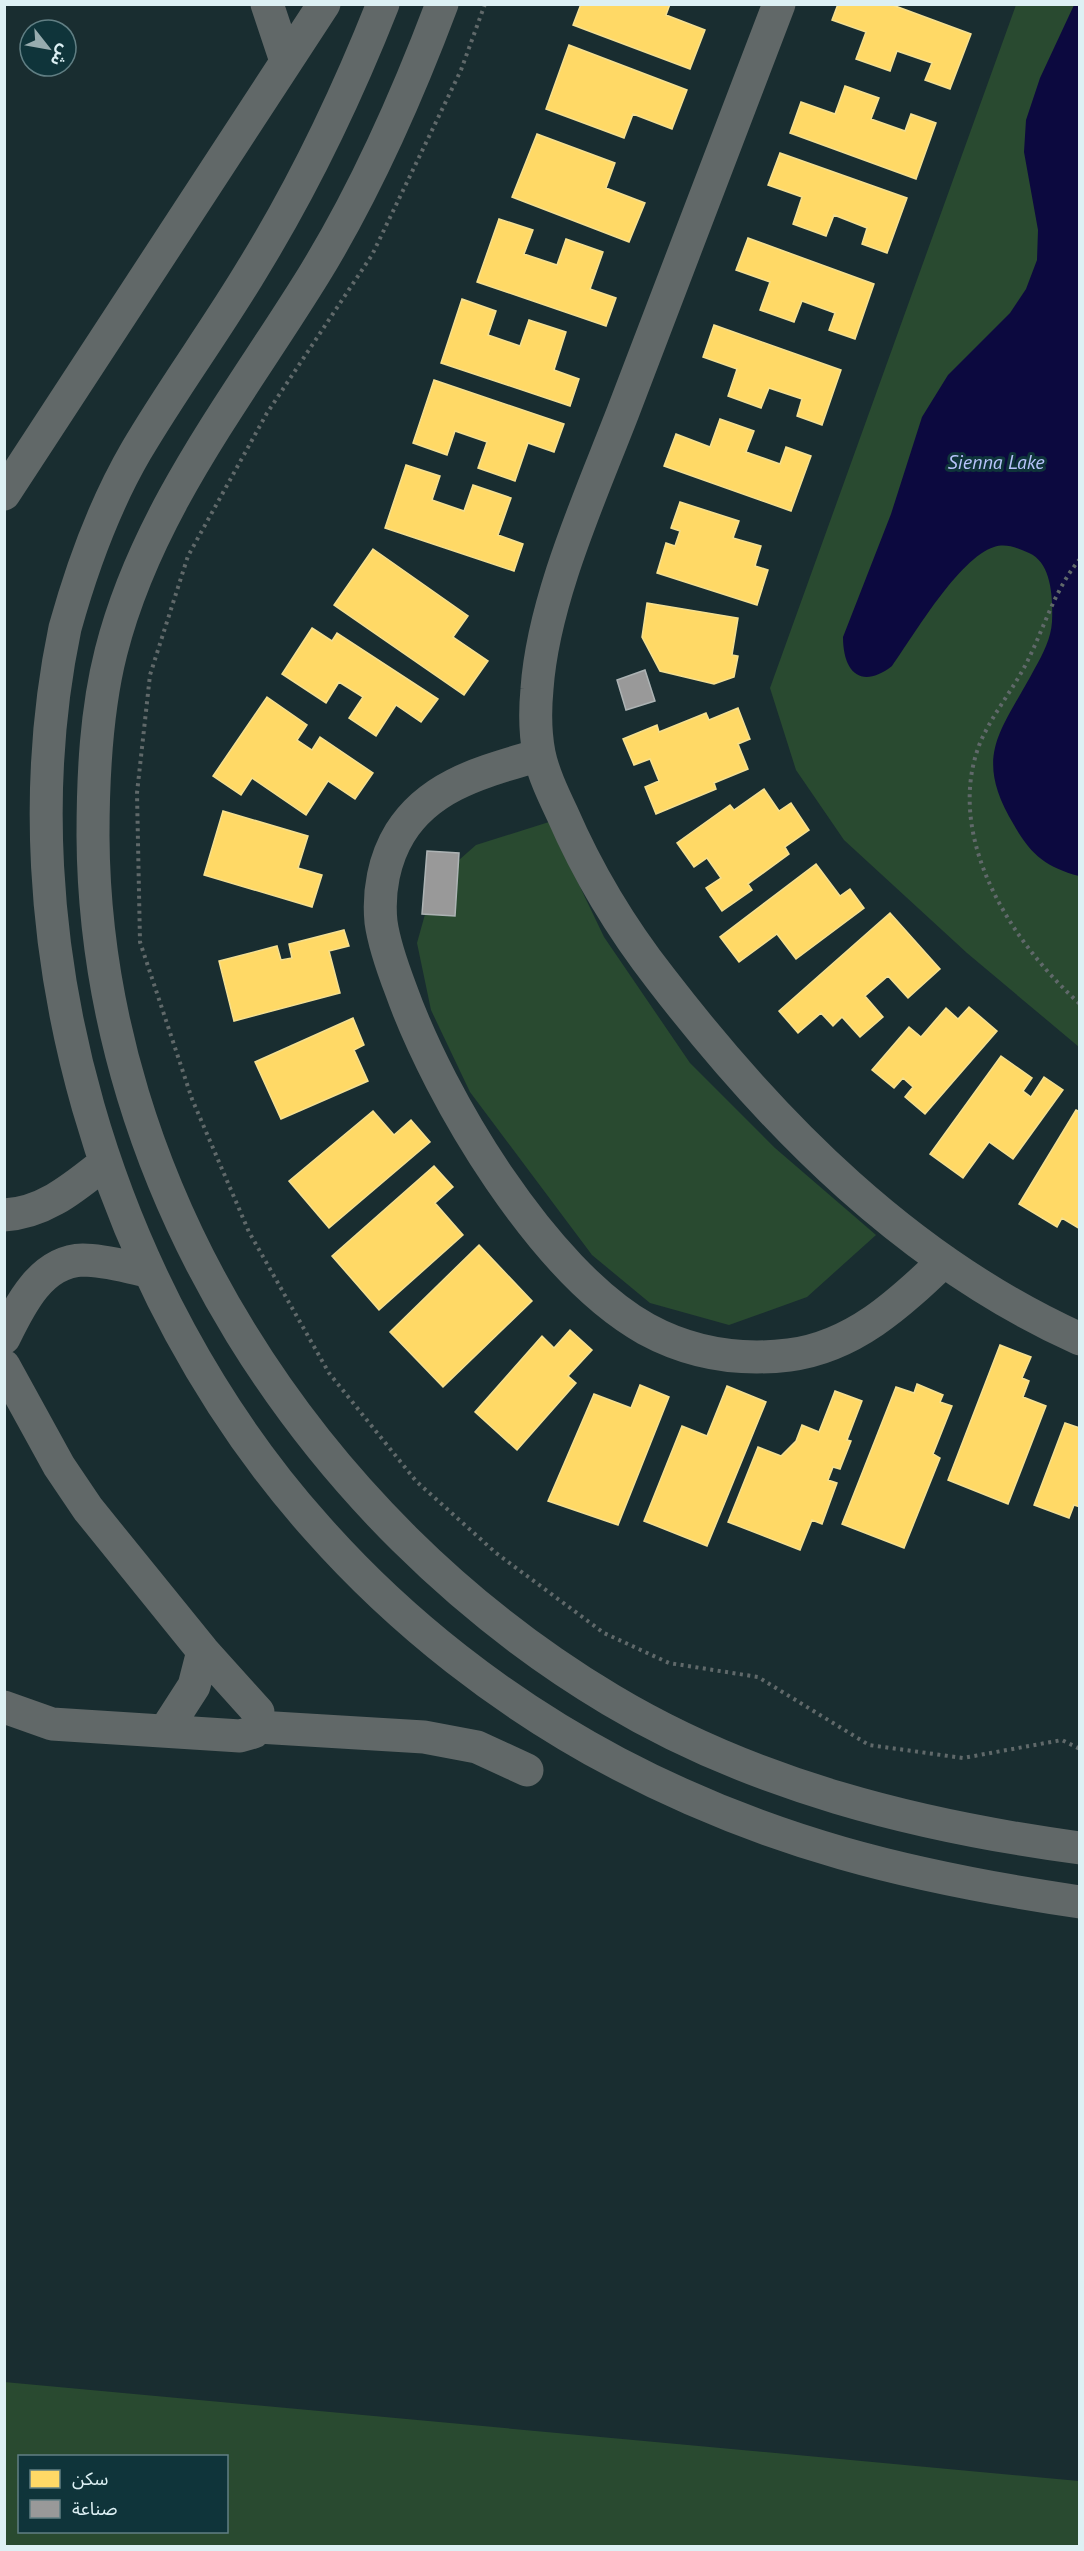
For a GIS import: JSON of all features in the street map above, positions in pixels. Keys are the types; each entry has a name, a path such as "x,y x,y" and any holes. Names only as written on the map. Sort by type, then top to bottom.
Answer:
{"street":[{"path":"267,4 286,61"},
{"path":"4,494 286,61 312,26 324,4"},
{"path":"383,4 336,112 299,187 258,260 167,401 104,513 81,573 63,635 43,759 41,880 45,942 68,1061 101,1166 148,1271 187,1349 216,1398 264,1465 309,1520 374,1588 436,1643 491,1685 610,1760 737,1820 803,1844 870,1863 940,1878 1080,1902"},
{"path":"442,4 392,128 358,197 321,264 199,452 163,516 132,583 110,654 98,727 93,800 93,874 100,947 113,1020 132,1091 185,1228 222,1301 264,1370 311,1436 363,1498 420,1556 481,1609 545,1658 614,1701 685,1739 759,1772 832,1796 947,1826 1080,1848"},
{"path":"779,4 591,496 555,597 540,660 536,691 539,755 554,797 593,877 640,952 701,1032 767,1107 856,1192 944,1261 1019,1308 1080,1339"},
{"path":"539,755 473,776 444,789 420,808 400,833 387,862 381,892 382,924 395,973 433,1068 485,1155 550,1243 587,1283 646,1329 680,1344 716,1354 754,1358 791,1355 828,1346 862,1330 894,1308 944,1261"},
{"path":"4,1215 37,1208 60,1197 101,1166"},
{"path":"4,1338 26,1296 37,1282 58,1268 81,1260 148,1271"},
{"path":"4,1366 59,1466 88,1509 203,1651 258,1712 258,1727"},
{"path":"165,1731 182,1709 194,1686 203,1651"},
{"path":"4,1707 52,1724 247,1736 258,1727 424,1737 477,1747 528,1770"}],"path":[{"path":"1080,559 1052,602 1026,665 981,743 970,788 972,833 990,881 1023,943 1047,974 1080,1004"}],"green space":[{"path":"1016,5 1079,5 1079,1047 967,953 844,840 796,770 770,688"},
{"path":"549,822 604,937 690,1063 775,1148 876,1235 807,1297 729,1325 650,1303 592,1255 470,1092 431,1010 417,943 434,882 476,845"},
{"path":"4,2382 1079,2481 1079,2546 5,2546"}],"water":[{"name":"Sienna Lake","path":"1074,5 1080,5 1079,876 1048,864 1033,852 1001,801 995,780 993,761 1002,727 1044,652 1051,628 1050,583 1047,573 1037,558 1025,551 1007,546 994,547 980,554 952,581 892,666 881,673 871,677 856,674 846,660 843,637 891,514 922,417 948,375 1010,313 1026,289 1037,260 1038,230 1024,152 1026,120 1040,78"}],"building: سكن":[{"path":"581,4 670,4 666,15 705,30 690,69 573,25"},
{"path":"838,4 890,4 971,34 950,89 925,80 932,63 897,51 890,71 856,59 866,32 832,20"},
{"path":"569,45 687,90 672,129 633,114 624,138 546,109"},
{"path":"845,86 879,98 871,119 905,131 911,114 936,123 916,179 790,133 801,102 835,114"},
{"path":"537,134 615,163 606,188 645,203 629,242 512,197"},
{"path":"780,153 907,198 887,253 862,244 867,228 834,215 826,236 793,224 802,197 768,185"},
{"path":"499,219 533,230 524,254 557,265 566,239 603,252 590,289 616,298 606,326 477,282"},
{"path":"748,238 874,284 855,339 829,330 835,313 802,301 794,322 760,310 770,282 736,270"},
{"path":"462,299 496,311 488,335 520,346 529,320 566,332 554,370 579,379 570,406 441,363"},
{"path":"714,325 841,370 822,425 797,416 802,399 769,388 761,408 728,396 737,369 703,357"},
{"path":"434,380 564,424 554,452 528,443 515,481 478,468 487,442 455,431 447,455 413,443"},
{"path":"720,419 754,431 746,452 780,464 786,447 811,456 791,511 664,466 676,434 710,447"},
{"path":"406,465 440,476 432,500 464,511 473,485 511,498 498,535 523,544 514,571 385,528"},
{"path":"680,502 739,521 733,538 761,546 755,566 768,570 757,605 657,573 666,543 675,546 680,531 671,528"},
{"path":"373,549 468,616 453,637 488,661 464,695 334,605"},
{"path":"647,603 738,618 732,655 738,656 734,677 714,684 660,671 642,637"},
{"path":"312,628 332,641 337,633 438,699 421,722 396,705 376,736 349,718 363,697 339,682 326,703 282,674"},
{"path":"267,697 307,725 297,740 312,750 320,737 373,773 355,799 328,781 306,815 252,778 241,795 213,776"},
{"path":"738,708 750,739 738,744 748,769 714,783 716,789 656,814 645,787 659,781 650,759 634,765 623,739 657,725 659,732 706,713 709,720"},
{"path":"764,789 779,811 791,803 809,830 785,847 789,854 748,884 752,890 722,911 706,888 721,878 707,858 694,867 677,843 730,805 734,810"},
{"path":"223,811 308,836 298,868 322,875 312,907 204,875"},
{"path":"816,864 840,896 850,889 864,908 796,959 777,934 739,962 720,937"},
{"path":"890,913 940,969 908,998 888,976 865,996 883,1017 860,1037 842,1017 833,1026 821,1013 798,1033 779,1011"},
{"path":"344,930 349,946 329,951 340,993 234,1021 219,961 277,946 281,960 292,958 289,944"},
{"path":"969,1007 997,1031 925,1114 905,1097 913,1087 903,1078 894,1088 872,1070 909,1027 921,1037 946,1008 958,1019"},
{"path":"353,1018 364,1045 354,1050 368,1081 281,1119 255,1062"},
{"path":"1001,1056 1032,1078 1023,1091 1031,1097 1044,1077 1063,1090 1013,1159 989,1142 963,1178 930,1154"},
{"path":"1076,1110 1080,1112 1080,1229 1062,1218 1057,1227 1019,1204"},
{"path":"373,1111 394,1135 411,1120 430,1142 329,1228 289,1181"},
{"path":"434,1166 453,1187 435,1203 463,1235 379,1310 332,1256"},
{"path":"479,1245 532,1301 443,1387 390,1332"},
{"path":"570,1330 592,1350 568,1376 576,1383 517,1450 475,1412 542,1336 554,1348"},
{"path":"1000,1345 1031,1357 1022,1378 1029,1381 1023,1397 1046,1406 1008,1504 948,1480"},
{"path":"917,1384 943,1395 940,1402 952,1406 933,1454 940,1458 904,1548 842,1524 896,1387 914,1393"},
{"path":"640,1385 669,1397 618,1525 548,1501 594,1394 631,1408"},
{"path":"727,1386 766,1402 707,1546 644,1521 682,1426 707,1436"},
{"path":"835,1391 862,1401 847,1440 851,1441 840,1469 833,1467 828,1480 837,1483 822,1524 812,1520 800,1550 728,1522 758,1447 781,1456 796,1441 802,1425 819,1432"},
{"path":"1065,1423 1080,1428 1080,1507 1074,1505 1069,1518 1034,1505"}],"building: صناعة":[{"path":"645,670 655,701 626,710 617,680"},
{"path":"427,851 459,853 455,916 422,914"}]}
